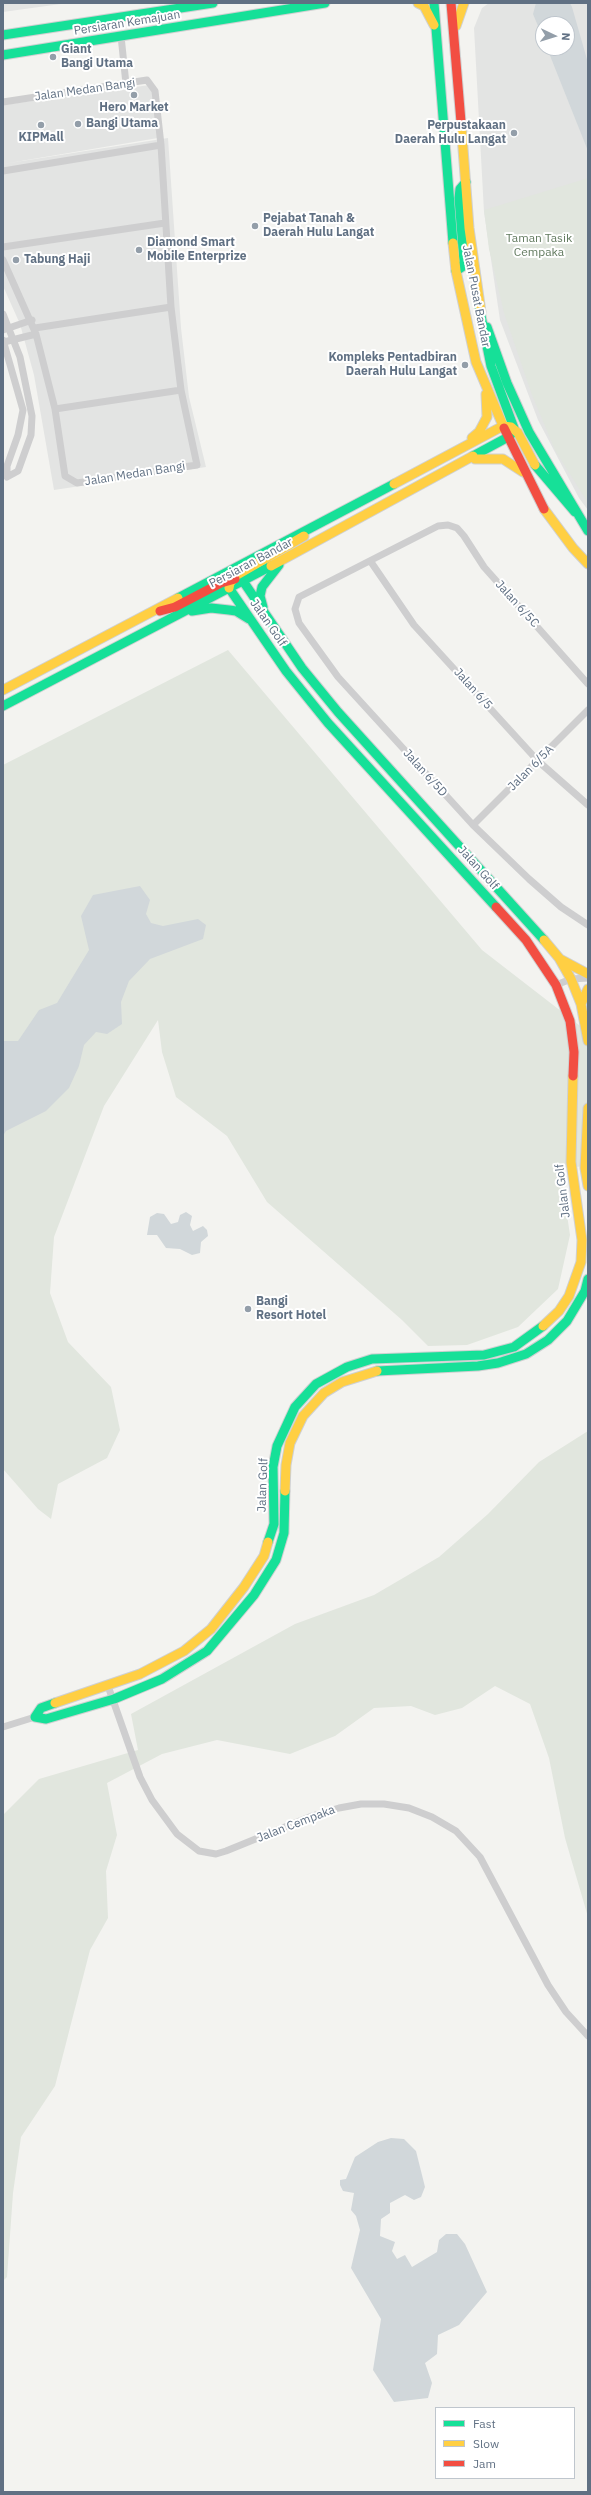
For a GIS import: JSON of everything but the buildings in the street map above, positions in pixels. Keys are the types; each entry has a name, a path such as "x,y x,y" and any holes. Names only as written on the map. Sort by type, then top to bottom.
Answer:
{"main road":[{"name":"Persiaran Kemajuan","path":"3,35 213,3"},
{"name":"Persiaran Kemajuan","path":"3,55 325,3"},
{"path":"418,3 424,6 438,34"},
{"name":"Jalan Pusat Bandar","path":"434,3 438,34 448,196 456,270 476,362 503,426 526,475 545,510 573,548 588,564"},
{"name":"Jalan Pusat Bandar","path":"451,3 469,228 479,306 514,402 575,512 588,530"},
{"path":"454,34 464,3"},
{"path":"456,270 462,267 464,262 459,198 460,189 466,182"},
{"path":"479,306 484,339 491,366 511,415 514,428 522,438 537,468 575,512"},
{"path":"458,450 479,432 487,417 484,380"},
{"path":"503,426 514,428"},
{"name":"Persiaran Bandar","path":"3,690 142,615 503,426"},
{"path":"509,438 514,428"},
{"name":"Persiaran Bandar","path":"3,706 243,582 509,438"},
{"path":"472,459 503,459 518,467 526,475"},
{"path":"229,588 234,579 241,572 292,545 322,521"},
{"path":"265,614 260,596 262,587 286,558"},
{"path":"142,615 175,607 234,579 243,582"},
{"name":"Jalan Golf","path":"243,582 302,668 338,712 527,920 559,958 571,979 581,1004 588,1041"},
{"name":"Jalan Golf","path":"229,588 286,671 328,723 526,940 556,985 567,1012 573,1038 575,1078 571,1162 582,1240 581,1262 569,1296 559,1311 540,1329 514,1347 484,1355 372,1359 347,1366 324,1378 309,1391 292,1412 277,1446 273,1467 274,1524 264,1556 244,1587 212,1628 184,1651 140,1674 41,1708 35,1717 46,1720 114,1699 162,1679 190,1663 206,1651 226,1631 254,1595 276,1560 286,1520 287,1454 297,1427 316,1400 342,1382 376,1371 478,1366 498,1363 526,1354 548,1340 567,1321 585,1291 588,1279"},
{"path":"184,612 211,608 229,610 236,611 252,621"},
{"path":"328,723 338,712"},
{"path":"559,958 588,974"},
{"path":"581,1004 588,989"},
{"name":"Jalan Golf","path":"588,1108 585,1168 588,1186"},
{"path":"184,1651 190,1663"}],"street":[{"path":"121,36 126,84"},
{"name":"Jalan Medan Bangi","path":"3,102 147,80 156,91 161,145 171,307 181,390 197,465 77,483 65,476 55,409 34,327 3,260"},
{"path":"3,171 161,145"},
{"path":"3,247 165,223"},
{"path":"6,329 34,327 171,307"},
{"path":"3,314 6,329 14,340 27,382 31,422 31,435 18,471 7,477 7,466 18,435 23,410 3,341 14,340 34,327"},
{"path":"55,409 181,390"},
{"name":"Jalan 6/5C","path":"371,562 438,526 448,525 457,528 464,536 484,567 588,684"},
{"name":"Jalan 6/5D","path":"371,562 299,597 295,608 299,623 338,677 473,825 535,883 588,925"},
{"name":"Jalan 6/5","path":"371,562 414,625 538,761 588,805"},
{"name":"Jalan 6/5A","path":"473,825 588,710"},
{"path":"556,985 571,979 588,978"},
{"name":"Jalan Cempaka","path":"108,1686 114,1699 140,1777 152,1800 177,1834 199,1851 216,1854 312,1816 339,1808 361,1804 384,1804 409,1808 432,1817 456,1831 480,1857 548,1985 566,2012 588,2036"},
{"name":"Jalan Golf","path":"3,1728 35,1717"}],"shaded area":[{"path":"3,3 68,3 3,12"},
{"path":"489,3 588,3 588,510 579,498 538,420 500,320 484,212 474,28 482,8"},
{"path":"536,3 570,3 575,16 535,16 535,19 533,14"},
{"path":"575,18 588,63 588,151 550,56 575,56"},
{"name":"Bangi Utama","path":"150,85 158,138 3,164 3,105"},
{"path":"168,138 181,328 189,397 206,467 54,490 34,375 20,324 3,286 3,164"},
{"path":"140,886 150,900 146,914 151,923 163,926 198,919 206,925 203,939 150,959 129,981 121,1002 122,1024 107,1034 96,1032 84,1045 79,1066 69,1088 46,1111 6,1131 3,1136 3,1041 18,1041 39,1010 57,1003 89,950 81,916 93,895"},
{"path":"186,1212 192,1216 190,1225 193,1231 203,1226 207,1230 208,1236 201,1242 200,1253 192,1255 180,1249 166,1248 157,1235 147,1235 150,1217 157,1213 164,1214 171,1224 178,1222 180,1215"},
{"path":"391,2138 404,2139 416,2151 425,2187 421,2197 414,2200 405,2195 390,2203 390,2213 381,2219 380,2236 395,2242 392,2251 397,2259 405,2255 412,2267 437,2252 439,2240 446,2234 457,2234 465,2244 487,2292 459,2325 438,2335 437,2354 425,2363 432,2383 428,2398 394,2402 373,2370 381,2319 351,2268 360,2230 356,2216 351,2210 354,2193 343,2191 340,2185 340,2180 346,2179 355,2157 378,2142"}],"green space":[{"name":"Taman Tasik Cempaka","path":"588,178 588,503 555,450 532,395 504,313 489,249 484,210"},
{"path":"228,650 482,950 588,1032 588,1166 560,1168 570,1235 558,1289 518,1327 467,1345 428,1346 402,1320 267,1202 227,1136 176,1097 162,1052 158,1020 104,1106 54,1237 50,1293 68,1342 111,1387 120,1430 107,1458 58,1484 51,1519 38,1509 3,1469 3,765"},
{"path":"588,1431 588,1917 565,1838 549,1758 530,1704 495,1686 462,1708 435,1715 411,1706 374,1708 335,1736 290,1754 217,1740 162,1754 107,1783 117,1835 106,1871 108,1918 90,1950 55,2086 21,2137 13,2193 7,2277 3,2281 3,1815 39,1779 138,1750 131,1714 295,1624 374,1595 439,1557 488,1514 539,1462"}],"traffic: fast":[{"path":"3,35 213,3"},
{"path":"3,55 325,3"},
{"path":"434,3 453,243"},
{"path":"456,271 462,267 464,262 459,198 460,189 466,182"},
{"path":"473,456 510,436 514,428 491,366 479,306"},
{"path":"487,327 507,383 529,432 588,531"},
{"path":"535,465 575,512"},
{"path":"178,598 394,484"},
{"path":"263,607 260,596 262,587 279,565"},
{"path":"3,706 271,566"},
{"path":"243,581 302,668 338,712 544,940"},
{"path":"229,588 286,671 328,723 496,907"},
{"path":"192,611 211,608 229,610 236,611 249,619"},
{"path":"377,1371 478,1366 498,1363 526,1354 548,1340 567,1321 585,1291 588,1279"},
{"path":"268,1542 274,1524 273,1467 277,1446 295,1407 316,1384 347,1367 372,1359 484,1355 514,1347 543,1326"},
{"path":"55,1703 41,1708 35,1717 46,1719 114,1699 162,1679 207,1651 254,1595 276,1560 284,1533 285,1491"}],"traffic: slow":[{"path":"418,3 424,6 434,25"},
{"path":"456,26 464,3"},
{"path":"461,122 469,228 481,312"},
{"path":"453,243 456,271 476,362 504,428"},
{"path":"472,438 479,432 487,417 486,394"},
{"path":"394,484 503,426 511,427 518,433 535,465"},
{"path":"271,566 473,456"},
{"path":"475,459 503,459 523,472"},
{"path":"544,509 573,548 588,564"},
{"path":"229,588 230,583 237,575 304,536"},
{"path":"3,690 178,598"},
{"path":"544,940 559,958 571,979 581,1004 588,1041"},
{"path":"560,959 588,974"},
{"path":"581,1004 588,989"},
{"path":"543,1326 559,1311 569,1296 581,1262 582,1240 571,1162 573,1076"},
{"path":"588,1108 585,1168 588,1186"},
{"path":"285,1491 286,1465 290,1443 303,1416 324,1393 342,1382 377,1371"},
{"path":"55,1703 140,1674 184,1651 211,1629 244,1587 264,1556 268,1542"}],"traffic: jam":[{"path":"451,3 461,122"},
{"path":"504,428 544,509"},
{"path":"160,611 175,607 221,583 235,579"},
{"path":"496,907 526,940 556,985 570,1021 574,1052 573,1076"}],"place":[{"name":"Giant Bangi Utama","path":"53,57"},
{"name":"Hero Market","path":"134,95"},
{"name":"Bangi Utama","path":"78,124"},
{"name":"KIPMall","path":"41,125"},
{"name":"Perpustakaan Daerah Hulu Langat","path":"514,133"},
{"name":"Pejabat Tanah & Daerah Hulu Langat","path":"255,226"},
{"name":"Diamond Smart Mobile Enterprize","path":"139,250"},
{"name":"Tabung Haji","path":"16,260"},
{"name":"Kompleks Pentadbiran Daerah Hulu Langat","path":"465,365"},
{"name":"Bangi Resort Hotel","path":"248,1309"}]}
